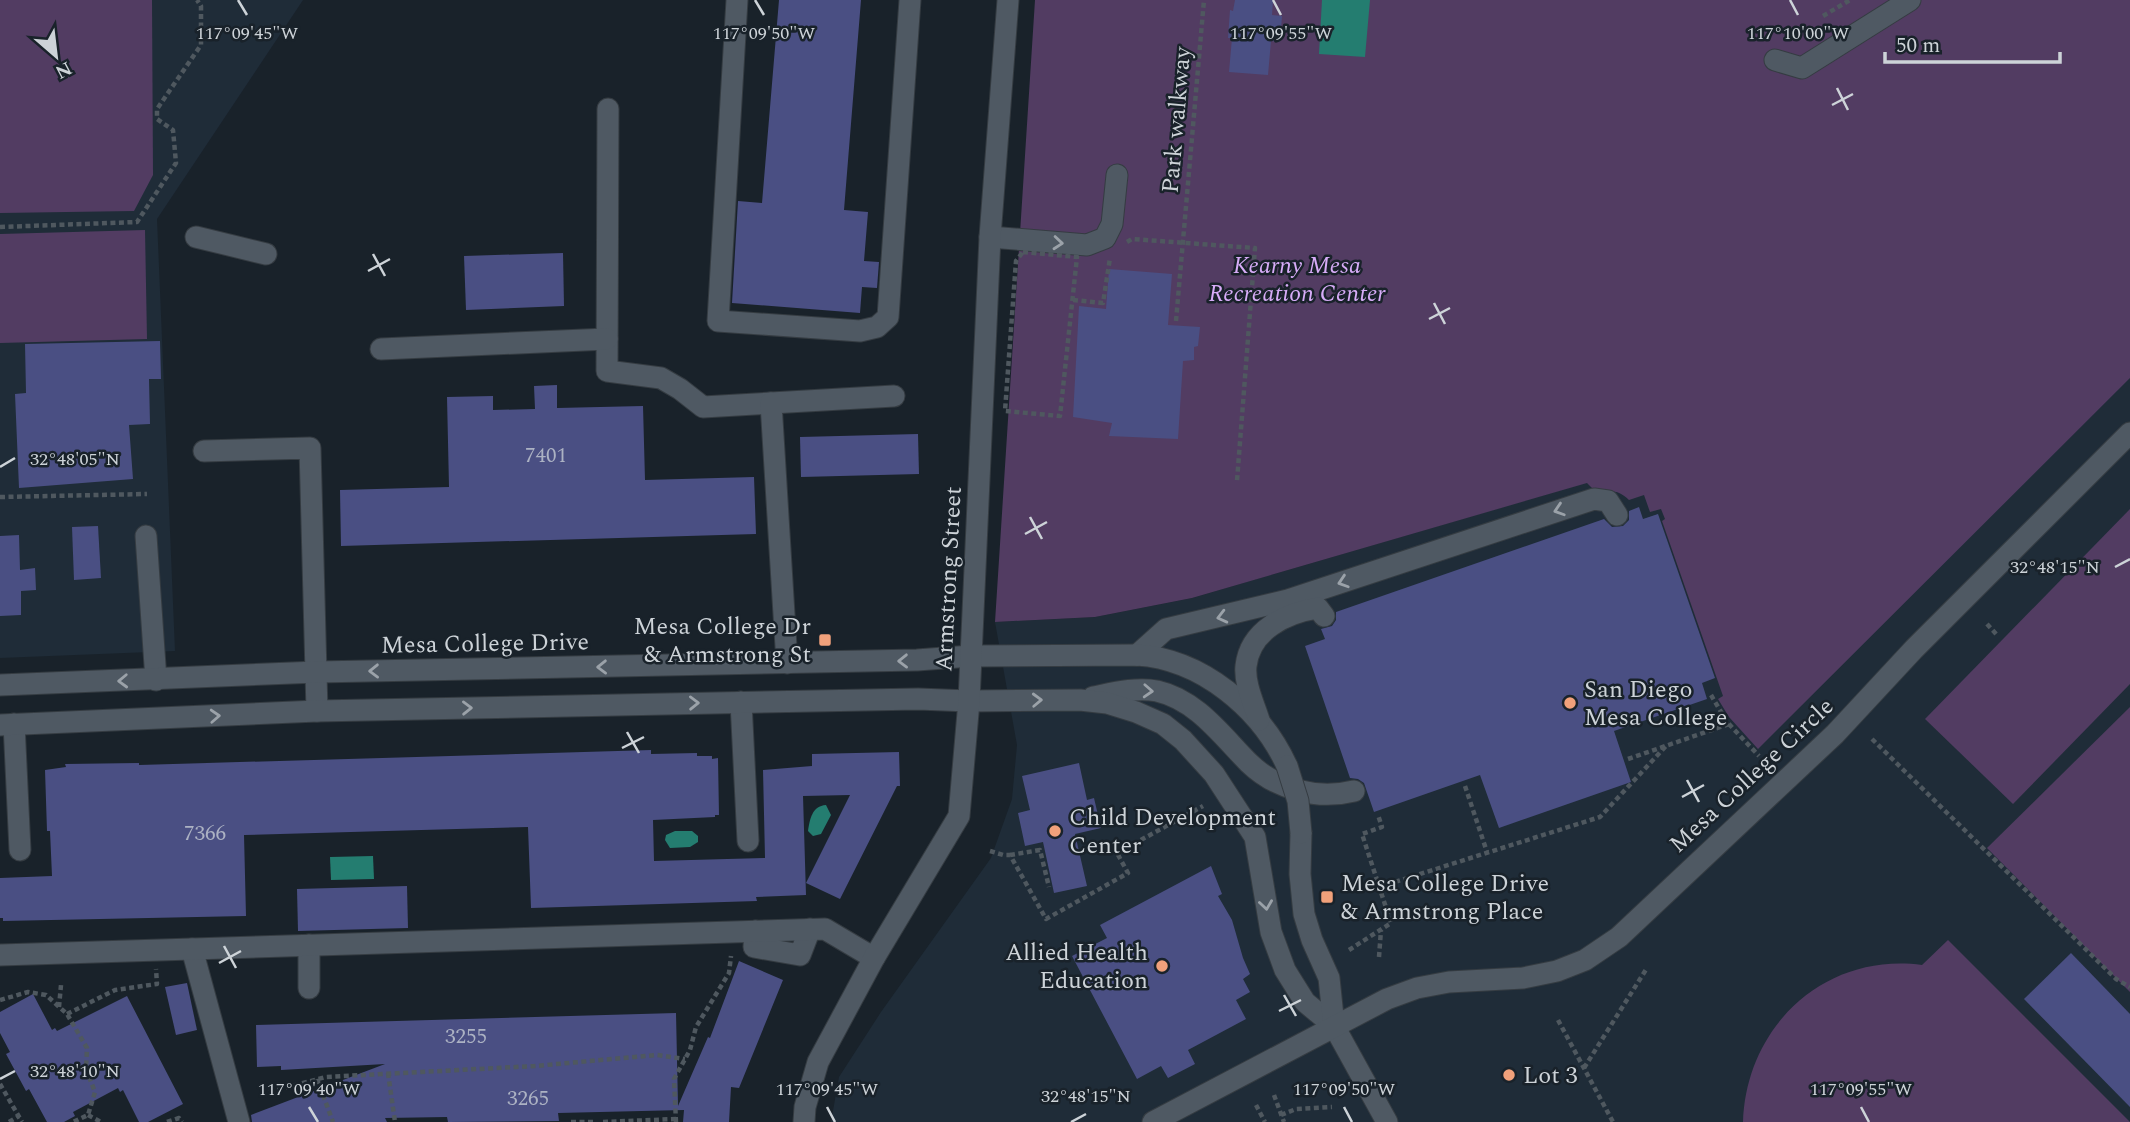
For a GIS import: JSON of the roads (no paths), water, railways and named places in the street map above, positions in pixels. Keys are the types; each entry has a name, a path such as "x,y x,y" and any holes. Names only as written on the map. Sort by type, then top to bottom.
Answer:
{"street":[{"path":"737,0 718,321 860,331 877,327 888,317 910,0"},
{"name":"Armstrong Street","path":"804,1122 805,1107 818,1062 874,958 959,816 969,701 990,237 1008,0"},
{"path":"1775,60 1802,68 1910,0"},
{"path":"608,109 607,371 661,378 703,407 894,396"},
{"path":"990,237 1087,245 1105,238 1112,224 1117,175"},
{"path":"196,237 266,254"},
{"path":"381,349 607,339"},
{"path":"771,403 787,663"},
{"name":"Mesa College Circle","path":"1153,1122 1382,1001 1417,988 1463,980 1524,978 1546,974 1577,964 1605,947 1835,734 1914,649 2130,433"},
{"path":"204,451 310,448 317,711"},
{"path":"1137,655 1166,629 1288,600 1594,499 1608,501 1617,515"},
{"path":"146,536 156,680"},
{"path":"1324,616 1318,608 1292,615 1273,624 1256,640 1245,666 1260,722 1287,766 1298,801 1304,914 1329,978 1334,1026"},
{"path":"971,656 1137,655 1161,659 1198,674 1235,698 1260,722"},
{"name":"Mesa College Drive","path":"0,685 317,673 917,660 971,656"},
{"path":"1080,700 1124,691 1159,692 1184,703 1201,715 1250,763 1278,782 1300,791 1325,796 1354,791"},
{"path":"20,850 7,725 317,711 741,702 918,699 1080,700 1107,703 1163,724 1183,740 1214,774 1255,837 1271,932 1285,970 1305,1002 1334,1026 1387,1122"},
{"path":"741,702 748,841"},
{"path":"0,955 825,929 874,958"},
{"path":"309,945 309,988"},
{"path":"192,949 239,1122"}],"place":[{"name":"Mesa College Dr & Armstrong St","path":"825,640"},
{"name":"San Diego Mesa College","path":"1570,703"},
{"name":"Child Development Center","path":"1055,831"},
{"name":"Mesa College Drive & Armstrong Place","path":"1327,897"},
{"name":"Allied Health Education","path":"1162,966"},
{"name":"Lot 3","path":"1509,1075"}],"park label":[{"name":"Kearny Mesa Recreation Center","path":"1297,279"}]}
